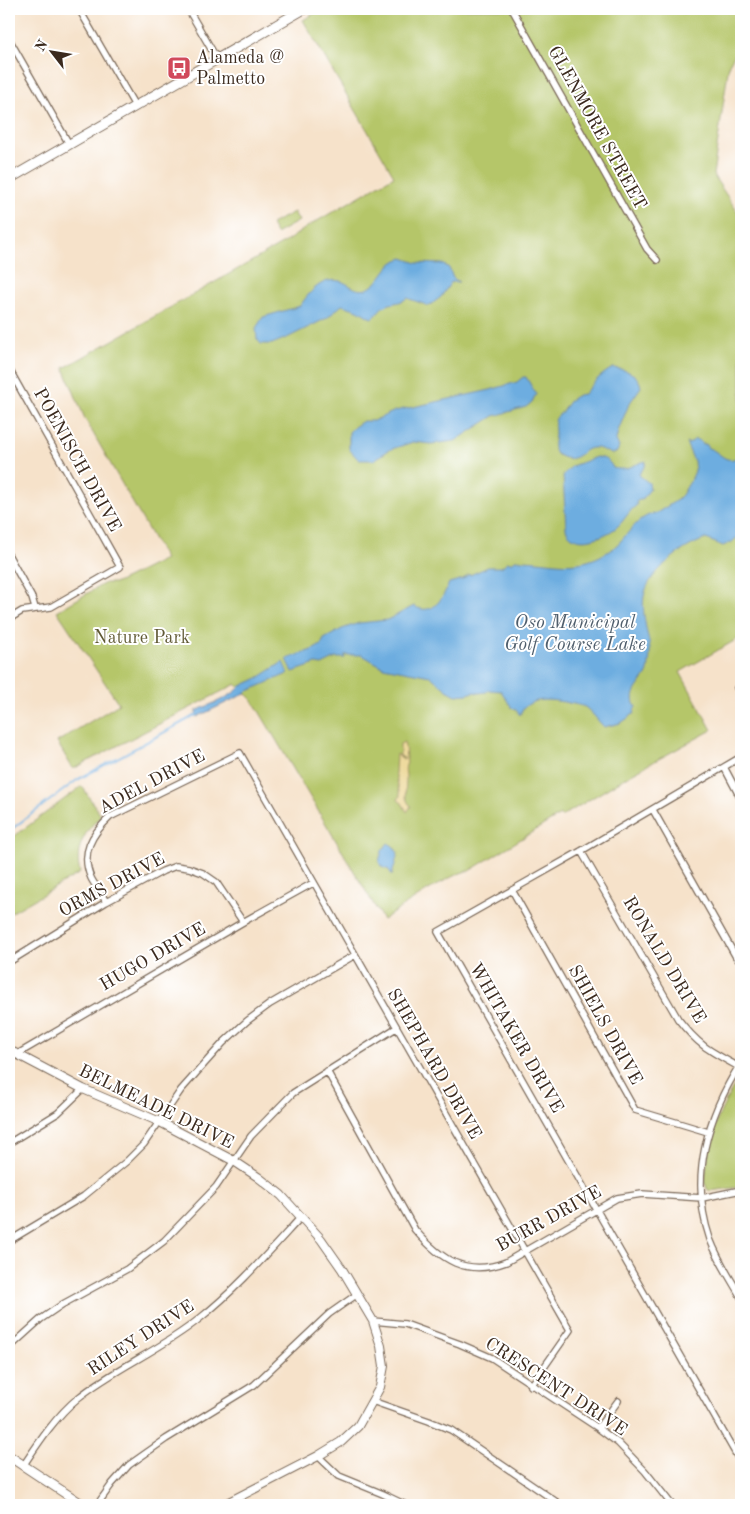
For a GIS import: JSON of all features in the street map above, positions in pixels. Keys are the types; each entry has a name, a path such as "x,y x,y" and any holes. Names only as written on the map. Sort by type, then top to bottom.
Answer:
{"main road":[{"path":"9,179 301,10"},
{"path":"9,1456 83,1505"}],"street":[{"path":"79,9 135,106"},
{"path":"188,9 217,59"},
{"name":"GLENMORE STREET","path":"512,9 648,249 658,260"},
{"path":"9,39 69,144"},
{"name":"POENISCH DRIVE","path":"9,369 120,567 51,607 35,608"},
{"path":"9,556 32,598 35,608 22,611 9,619"},
{"path":"741,686 737,688 741,696"},
{"name":"SHEPHARD DRIVE","path":"240,753 570,1330 531,1386"},
{"name":"ADEL DRIVE","path":"106,902 91,877 87,858 90,842 96,829 110,817 240,753"},
{"name":"WHITAKER DRIVE","path":"741,757 653,810 438,932 741,1463"},
{"path":"724,767 741,799"},
{"path":"653,810 741,963"},
{"name":"RONALD DRIVE","path":"581,851 678,1019 692,1037 705,1048 740,1065"},
{"name":"ORMS DRIVE","path":"9,962 106,902 162,871 176,866 203,873 216,882 243,922"},
{"name":"HUGO DRIVE","path":"12,1057 313,883"},
{"name":"SHIELS DRIVE","path":"512,890 635,1110 708,1132"},
{"path":"9,1242 60,1212 106,1179 144,1144 180,1090 223,1043 247,1021 270,1004 355,955"},
{"path":"9,1348 41,1319 63,1304 127,1269 164,1241 216,1187 251,1136 292,1093 396,1028"},
{"name":"BELMEADE DRIVE","path":"9,1050 12,1057 160,1122 234,1161 258,1177 281,1196 321,1239 342,1269 373,1321 381,1346 384,1366 380,1387 358,1426 341,1442 318,1456 222,1505"},
{"path":"740,1065 719,1102 708,1132 701,1164 704,1218 710,1240 741,1297"},
{"name":"BURR DRIVE","path":"327,1071 415,1230 430,1247 451,1262 473,1268 494,1267 525,1252 617,1198 629,1195 642,1194 702,1198 741,1190"},
{"path":"9,1143 58,1113 83,1089"},
{"name":"RILEY DRIVE","path":"23,1466 40,1441 76,1399 94,1386 162,1346 198,1320 249,1275 301,1217"},
{"path":"97,1505 129,1465 166,1439 254,1385 329,1314 356,1294"},
{"name":"CRESCENT DRIVE","path":"373,1321 405,1324 492,1358 618,1443 645,1471 672,1505"},
{"path":"372,1401 451,1430 561,1505"},
{"path":"598,1428 618,1401"},
{"path":"318,1456 339,1476 406,1505"}],"green space":[{"name":"Nature Park","path":"322,9 741,9 741,45 729,64 713,175 741,217 741,637 680,672 712,730 633,773 561,817 560,815 469,871 462,872 440,883 383,920 253,701 236,684 73,769 57,742 119,704 57,611 105,583 117,583 165,559 85,419 64,368 287,241 307,227 394,176 303,20"},
{"path":"294,212 299,221 276,234 271,224"},
{"path":"82,786 101,816 90,828 82,842 78,856 80,873 9,914 9,840"},
{"path":"741,1074 741,1187 710,1191 705,1183 711,1138 726,1101"}],"sand":[{"path":"404,742 407,763 405,768 405,789 408,803 411,806 407,812 398,800 400,796 395,771 396,754 404,760 400,756 400,744"}],"water":[{"path":"403,258 417,263 443,264 449,268 453,278 459,282 451,282 441,297 429,306 407,298 383,307 371,318 358,310 342,305 327,318 272,344 261,344 257,339 256,328 263,317 300,306 318,286 336,280 362,290 369,288 378,281 392,263"},
{"path":"613,368 622,369 634,375 640,382 641,387 629,404 618,431 616,440 619,447 617,452 612,454 593,448 570,459 558,455 554,451 556,418 572,398 584,394 593,383"},
{"path":"526,377 536,394 532,402 526,407 494,416 455,441 431,444 413,442 389,450 374,460 359,460 349,449 349,432 363,421 373,421 395,411 490,390 517,382"},
{"name":"Oso Municipal Golf Course Lake","path":"695,439 726,458 733,459 738,457 739,454 741,455 741,534 732,542 723,546 706,539 696,543 672,558 652,578 643,601 650,648 649,669 634,695 635,713 621,723 604,727 585,707 548,700 528,704 520,715 512,708 501,691 489,690 486,692 456,695 430,676 383,667 362,655 345,655 345,658 336,658 322,665 316,664 293,672 287,659 314,649 321,645 324,639 342,629 359,623 387,620 414,606 421,609 432,608 440,600 449,583 463,579 469,574 488,567 501,567 515,560 564,564 587,561 599,557 617,545 643,518 655,514 682,495 695,471 694,461 686,443 689,444"},
{"path":"596,457 606,460 613,468 618,469 646,461 639,474 649,483 650,489 642,500 636,502 637,505 613,530 602,536 581,540 570,535 566,529 563,475 572,466"},
{"path":"283,662 288,673 285,675 197,717 196,711 226,697 241,686"},
{"path":"388,843 398,853 392,875 389,870 382,867 379,861 382,851"}],"waterway":[{"path":"9,831 77,780 198,714"}],"place":[{"name":"Alameda @ Palmetto","path":"179,68"}]}
